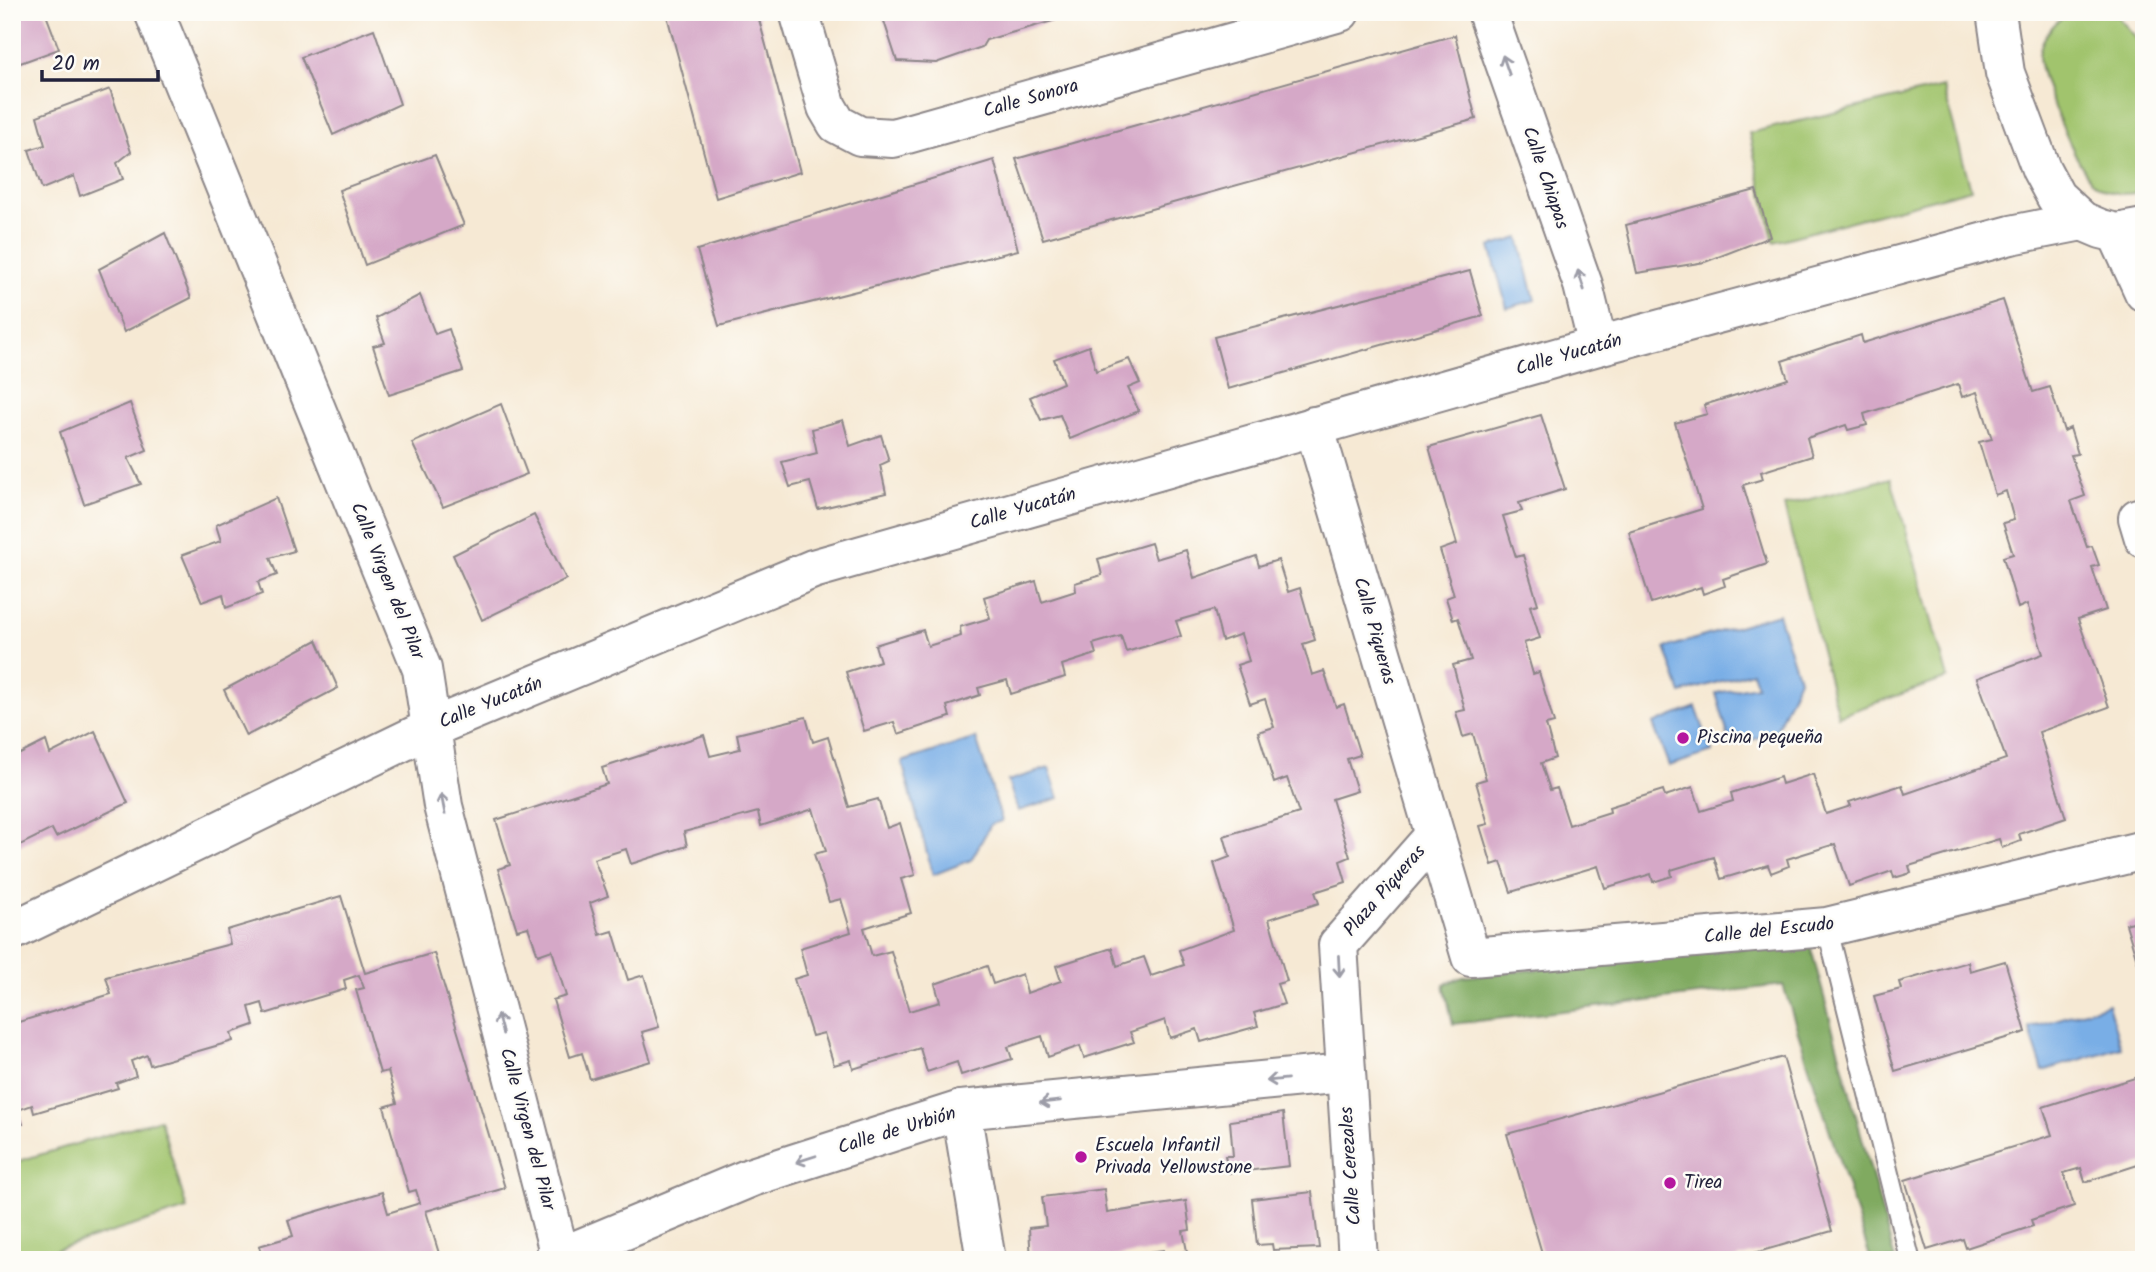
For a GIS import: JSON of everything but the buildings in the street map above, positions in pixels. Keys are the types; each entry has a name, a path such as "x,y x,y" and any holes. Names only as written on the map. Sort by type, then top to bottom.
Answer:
{"street":[{"name":"Calle Virgen del Pilar","path":"154,12 422,669 443,806 556,1258"},
{"name":"Calle Sonora","path":"799,12 827,107 837,124 860,136 893,138 1340,12"},
{"name":"Calle Chiapas","path":"1487,12 1583,285 1598,346"},
{"path":"2020,12 1999,29 2005,73 2041,169 2056,197 2082,221 2131,231 2144,292"},
{"name":"Calle Yucatán","path":"12,931 431,728 813,569 1598,346 2011,235 2082,221"},
{"name":"Calle Piqueras","path":"1314,426 1434,836"},
{"name":"Plaza Piqueras","path":"1434,836 1471,957"},
{"name":"Plaza Piqueras","path":"1345,1073 1338,945 1434,836"},
{"name":"Calle del Escudo","path":"1471,957 1827,927 2144,850"},
{"name":"Calle de Urbión","path":"556,1258 751,1177 961,1110 1345,1073"},
{"name":"Calle Cerezales","path":"1345,1073 1358,1260"},
{"path":"961,1110 986,1260"}],"lane":[{"path":"1827,927 1910,1260"}],"green space":[{"path":"2075,12 2104,12 2118,17 2135,36 2144,57 2144,190 2118,193 2093,182 2078,159 2052,101 2040,66 2040,48 2056,23"},
{"path":"1943,87 1971,189 1774,242 1749,133"},
{"path":"1891,478 1948,678 1838,716 1784,506"},
{"path":"1809,941 1895,1260 1871,1260 1783,985 1453,1024 1444,984 1463,977"},
{"path":"160,1119 187,1209 22,1260 12,1260 12,1163"}],"water":[{"path":"1519,238 1535,300 1507,308 1490,247"},
{"path":"1778,614 1799,679 1775,733 1731,746 1716,693 1757,686 1752,672 1681,693 1665,648"},
{"name":"Piscina pequeña","path":"1696,707 1712,752 1669,766 1653,724"},
{"path":"976,738 1002,821 991,824 971,860 933,875 902,762"},
{"path":"1049,768 1059,798 1018,811 1008,781"},
{"path":"2108,1004 2121,1047 2043,1071 2029,1028"}],"place":[{"name":"Piscina pequeña","path":"1683,738"},
{"name":"Escuela Infantil Privada Yellowstone","path":"1081,1157"},
{"name":"Tirea","path":"1670,1183"}]}
